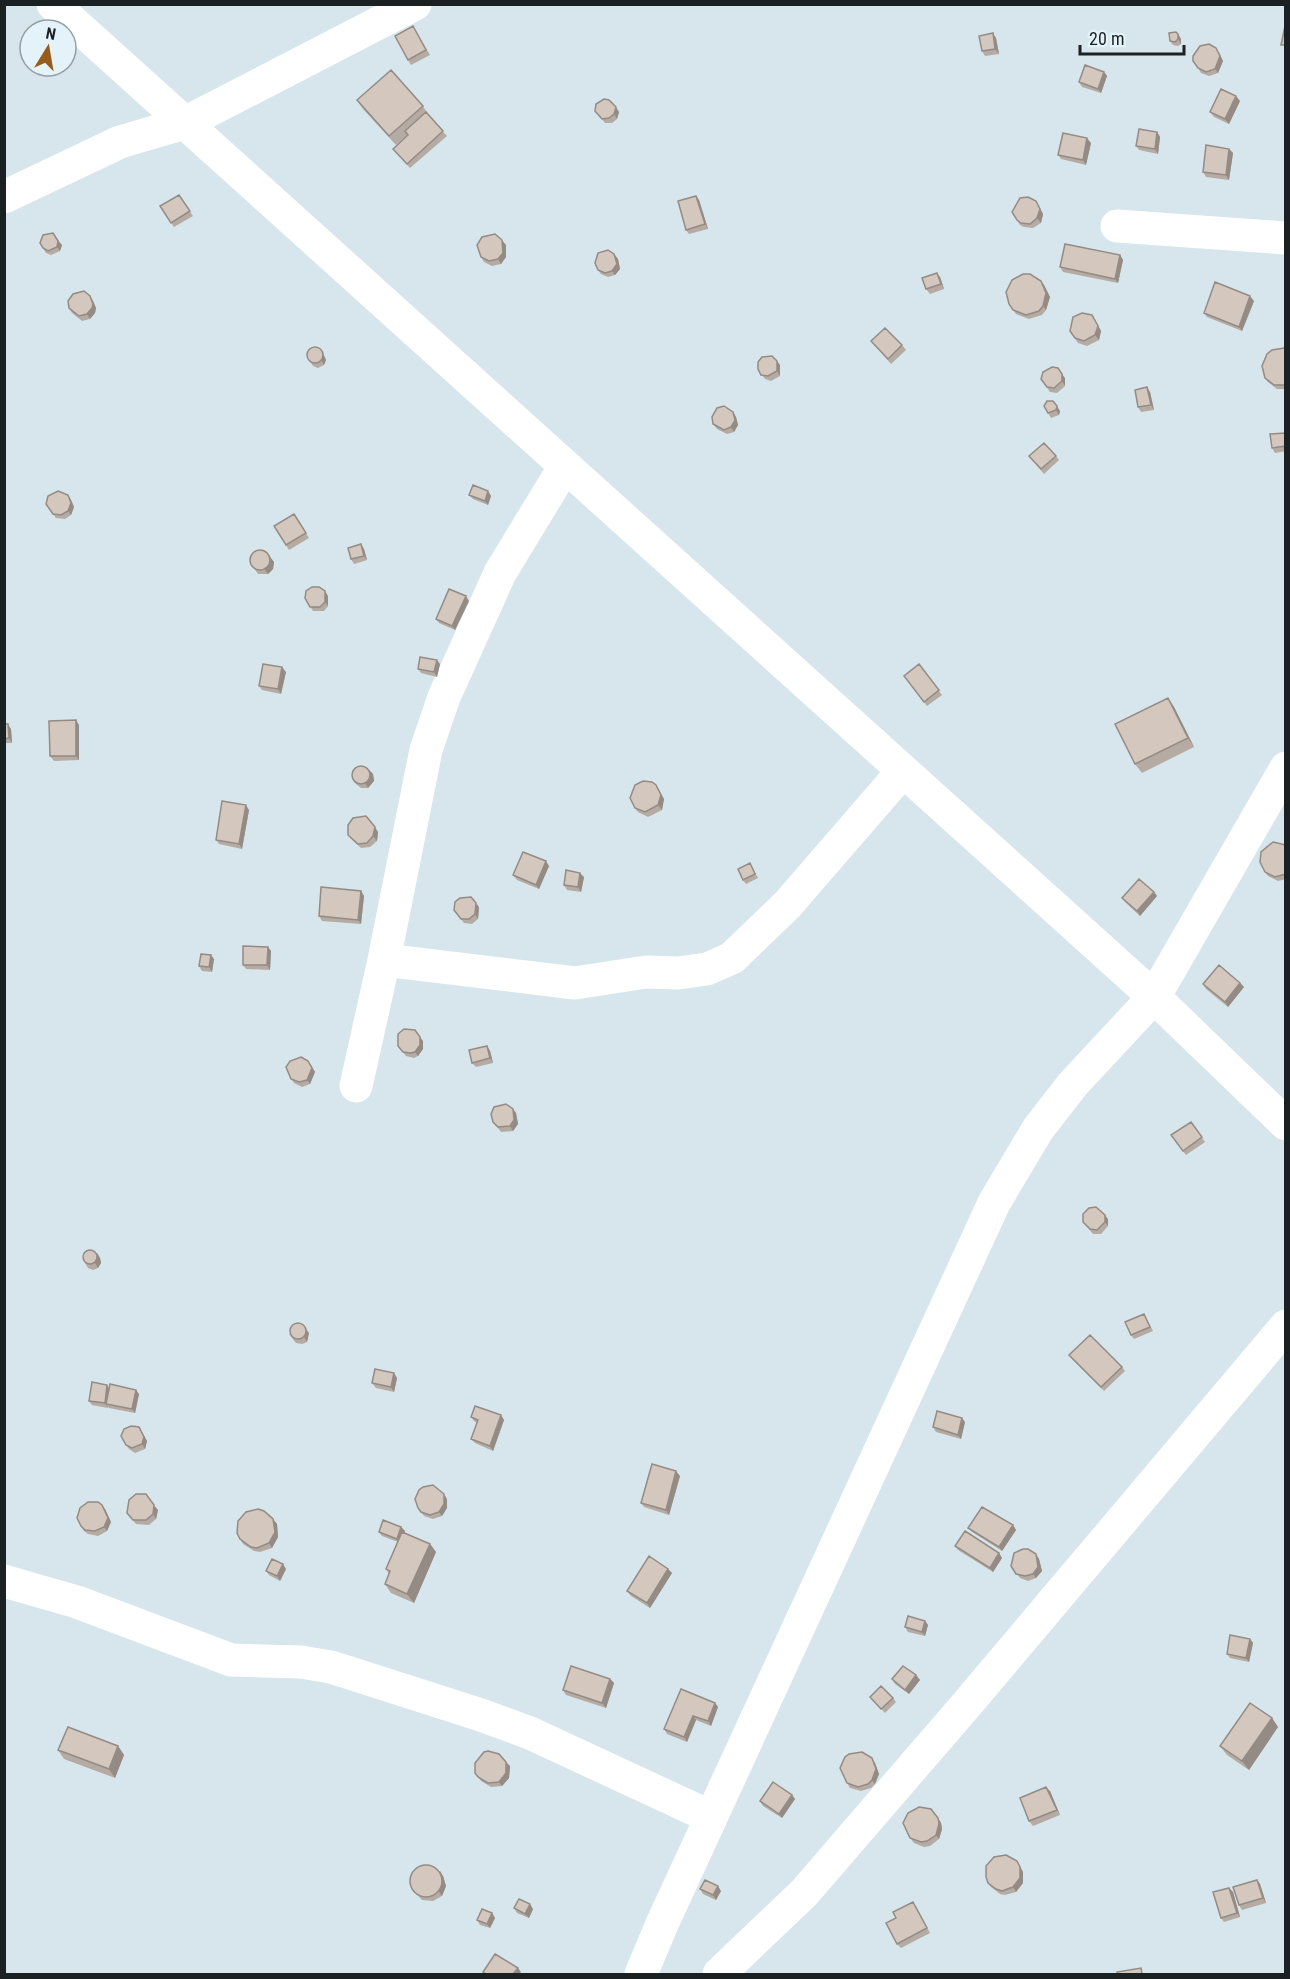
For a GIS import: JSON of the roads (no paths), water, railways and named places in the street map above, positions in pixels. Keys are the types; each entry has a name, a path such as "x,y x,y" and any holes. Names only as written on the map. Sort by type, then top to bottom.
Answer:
{"street":[{"path":"53,4 1154,997 1286,1124"},
{"path":"4,197 120,142 185,123 416,4"},
{"path":"1117,226 1286,238"},
{"path":"356,1086 426,750 444,698 500,573 565,466"},
{"path":"641,1974 994,1203 1038,1129 1066,1093 1154,997 1286,768"},
{"path":"384,960 575,983 646,972 678,973 706,969 732,958 788,904 903,771"},
{"path":"719,1974 804,1893 975,1695 1286,1326"},
{"path":"4,1581 78,1602 231,1660 301,1662 331,1667 481,1715 530,1734 711,1817"}]}
